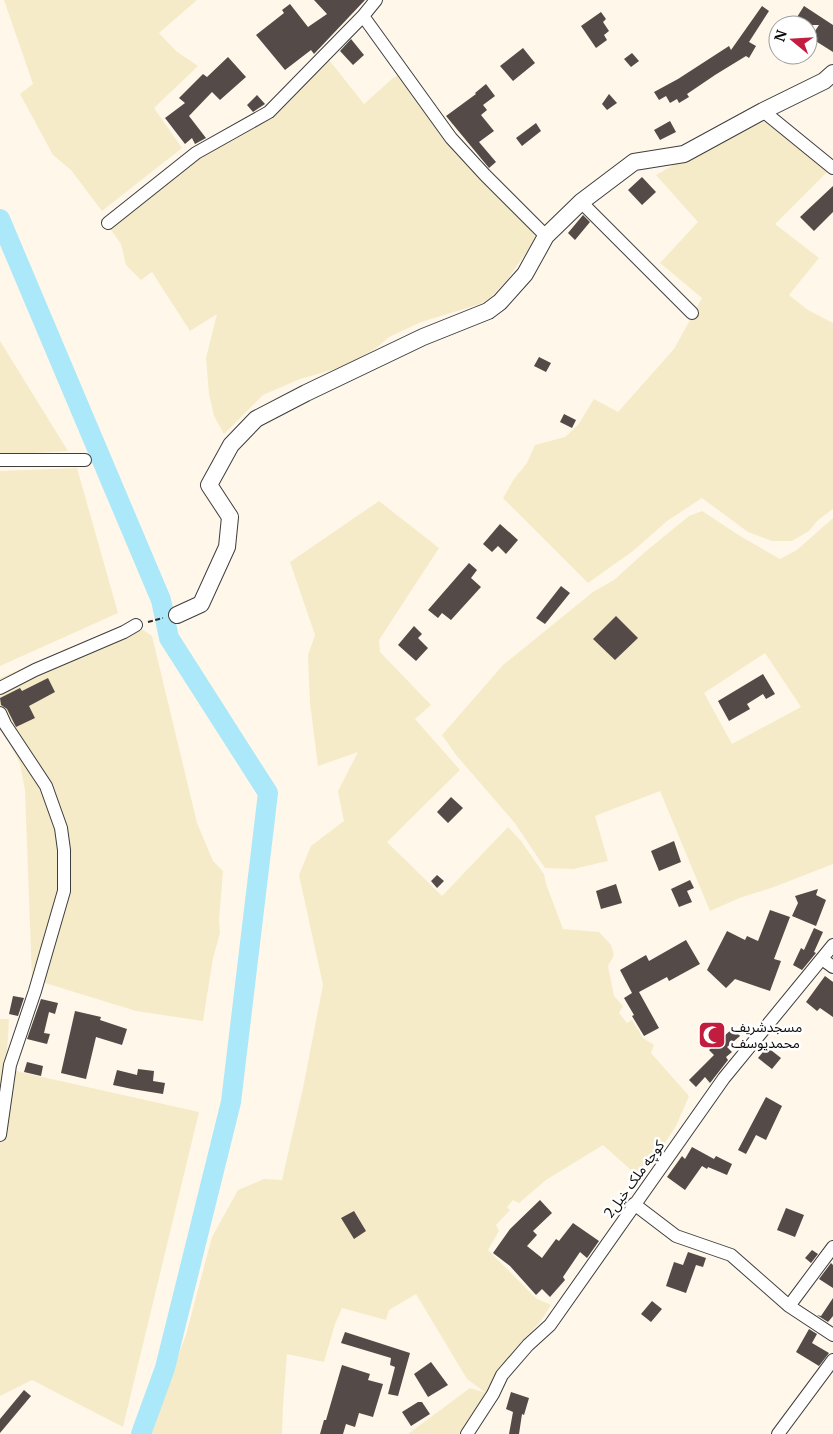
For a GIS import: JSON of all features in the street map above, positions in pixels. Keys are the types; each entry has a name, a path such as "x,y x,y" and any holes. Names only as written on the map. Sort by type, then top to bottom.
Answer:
{"street":[{"path":"108,223 196,153 269,112 363,16 375,0"},
{"path":"363,16 451,138 546,236"},
{"path":"177,615 201,604 227,547 230,517 209,485 231,445 256,419 422,336 488,311 500,302 525,274 546,236 581,202 634,162 684,154 763,111 824,81 833,74"},
{"path":"763,111 833,168"},
{"path":"581,202 692,313"},
{"path":"0,460 85,460"},
{"path":"0,688 35,670 124,632 136,625"},
{"path":"0,713 5,724 46,786 61,828 64,850 64,891 35,991 10,1065 0,1135"},
{"name":"کوچه ملک خیل2","path":"467,1434 493,1394 502,1375 528,1345 550,1324 724,1078 828,963 833,945"},
{"path":"634,1204 676,1236 731,1254 789,1306 833,1336"},
{"path":"789,1306 833,1247"},
{"path":"778,1434 829,1375 833,1360"}],"path":[{"path":"136,625 177,615"}],"shaded area":[{"path":"4,0 197,0 159,33 176,51 198,66 154,108 182,148 102,211 71,170 53,155 20,94 33,84"},
{"path":"326,56 364,104 393,78 406,71 422,96 539,234 507,280 490,298 480,304 421,322 389,337 376,348 354,361 332,370 300,379 263,395 224,434 214,416 209,394 206,358 217,314 190,331 152,272 141,280 126,265 121,244 104,220 141,192 243,130"},
{"path":"762,115 827,172 775,224 819,258 789,295 808,310 833,323 833,509 818,520 809,531 792,541 772,541 748,532 702,498 667,521 633,551 588,583 503,498 514,479 527,463 535,445 565,437 578,425 594,399 618,412 674,349 702,298 660,263 698,222 656,175"},
{"path":"0,341 68,451 0,455"},
{"path":"77,468 118,613 0,666 0,471"},
{"path":"379,501 439,548 379,640 380,652 431,705 415,719 460,770 387,842 442,896 508,827 521,841 544,874 563,929 599,932 611,945 614,955 608,966 614,996 623,1006 619,1013 627,1023 632,1020 643,1038 654,1045 651,1053 689,1096 676,1126 641,1179 603,1145 546,1180 519,1203 513,1200 507,1207 510,1210 496,1225 499,1231 488,1250 537,1299 551,1305 540,1322 521,1343 461,1434 408,1434 470,1388 486,1393 467,1379 416,1294 389,1310 386,1320 342,1308 335,1324 324,1362 287,1354 282,1434 147,1434 186,1335 212,1237 238,1190 264,1179 282,1180 303,1088 323,985 299,875 311,846 344,821 338,791 358,752 318,766 310,703 308,655 315,635 290,562"},
{"path":"702,511 780,559 797,550 833,518 833,864 774,887 742,897 710,911 660,791 595,816 608,861 573,869 545,868 514,822 456,755 442,735 503,665 593,592 614,580 689,516","holes":["765,653 801,707 732,744 704,693"]},
{"path":"132,622 152,636 197,823 213,861 223,871 219,920 220,933 213,958 203,1021 136,1011 32,979 25,790 20,764 0,724 0,678"},
{"path":"0,1019 9,1019 6,1067 20,1072 199,1112 123,1427 32,1380 0,1396"}],"building":[{"path":"314,0 365,0 314,54 311,50 285,70 256,35 284,13 282,10 290,4 308,27 327,14"},
{"path":"762,6 769,11 749,42 756,46 749,58 746,56 715,75 687,94 689,97 679,103 677,99 670,103 666,96 659,100 654,92 729,46 731,50"},
{"path":"804,6 818,15 798,15"},
{"path":"601,12 606,19 603,22 609,31 604,35 607,40 596,48 581,26"},
{"path":"818,15 833,25 833,52 818,43"},
{"path":"351,39 364,55 353,65 340,51"},
{"path":"523,48 535,63 513,81 500,66"},
{"path":"632,53 639,61 631,67 624,59"},
{"path":"228,57 246,77 220,100 212,92 189,116 206,138 195,144 192,138 185,144 165,118 185,103 179,98 203,74 207,77"},
{"path":"486,84 495,96 483,105 487,110 481,115 494,131 479,142 496,162 489,168 446,116 476,94"},
{"path":"609,94 617,103 607,110 602,104"},
{"path":"257,95 265,104 253,112 247,105"},
{"path":"670,121 676,132 660,140 654,130"},
{"path":"536,123 541,131 522,146 516,138"},
{"path":"642,177 656,192 642,205 628,190"},
{"path":"833,186 833,212 814,231 800,217"},
{"path":"583,215 590,222 575,240 568,233"},
{"path":"539,357 551,363 546,372 534,366"},
{"path":"564,414 576,420 572,428 560,422"},
{"path":"500,524 518,540 506,554 498,546 492,552 483,544"},
{"path":"469,563 477,570 471,578 481,587 451,620 442,613 438,618 428,610"},
{"path":"561,586 570,593 545,624 536,618"},
{"path":"616,616 638,638 615,660 593,639"},
{"path":"414,626 422,634 418,638 428,648 416,661 398,645"},
{"path":"763,674 775,694 766,699 763,694 747,704 750,709 729,721 718,701"},
{"path":"48,678 55,692 29,706 35,718 16,727 7,709 1,705 0,698 20,688 22,691"},
{"path":"451,797 463,808 448,823 437,812"},
{"path":"674,841 681,862 659,871 651,851"},
{"path":"437,875 444,881 437,888 431,881"},
{"path":"690,880 694,888 687,891 692,902 679,907 671,889"},
{"path":"616,884 622,903 601,909 596,891"},
{"path":"818,889 816,895 826,900 816,926 792,916 798,903 795,896"},
{"path":"770,910 790,917 774,959 781,961 770,991 735,979 726,988 707,970 727,931 745,940 747,936 758,941"},
{"path":"814,928 823,932 814,952 816,953 802,970 793,965 801,948 804,950"},
{"path":"686,940 700,964 669,981 667,977 639,992 659,1028 644,1036 624,998 632,993 620,970 646,955 649,961"},
{"path":"825,976 833,982 833,1017 820,1008 817,1011 806,1002"},
{"path":"13,996 24,998 18,1016 9,1014"},
{"path":"41,999 58,1003 55,1014 49,1012 44,1033 50,1034 47,1044 27,1039"},
{"path":"75,1011 101,1017 100,1020 127,1029 122,1045 96,1037 86,1079 61,1073"},
{"path":"733,1028 740,1036 727,1047 732,1052 726,1057 728,1060 710,1083 705,1077 696,1087 689,1080 714,1055 709,1050"},
{"path":"767,1047 781,1058 772,1069 758,1058"},
{"path":"27,1062 43,1066 41,1076 24,1072"},
{"path":"138,1069 154,1071 153,1081 165,1083 163,1094 113,1085 117,1070 137,1075"},
{"path":"766,1097 782,1106 766,1140 756,1135 746,1154 738,1150"},
{"path":"692,1147 714,1159 716,1156 732,1164 727,1175 702,1166 685,1190 667,1177 682,1156 685,1159"},
{"path":"540,1200 552,1213 533,1231 537,1235 527,1246 542,1258 556,1239 559,1241 573,1223 599,1241 587,1258 580,1252 563,1277 565,1280 550,1297 542,1289 536,1295 510,1266 493,1253 510,1229"},
{"path":"786,1208 804,1215 795,1237 777,1230"},
{"path":"354,1211 366,1231 354,1239 341,1218"},
{"path":"812,1250 818,1254 811,1263 805,1258"},
{"path":"688,1252 706,1258 703,1267 696,1265 686,1293 666,1286 674,1262 683,1265"},
{"path":"831,1263 833,1265 833,1288 819,1279"},
{"path":"833,1298 833,1316 828,1322 817,1315 821,1316"},
{"path":"652,1301 662,1309 651,1322 641,1314"},
{"path":"809,1329 817,1334 812,1343 829,1353 819,1366 796,1352"},
{"path":"345,1332 410,1353 398,1396 388,1394 395,1367 390,1365 391,1358 341,1343"},
{"path":"431,1362 448,1385 428,1397 414,1374"},
{"path":"342,1365 370,1374 368,1380 383,1384 373,1417 359,1413 355,1427 346,1424 343,1434 320,1434 324,1420 326,1420"},
{"path":"24,1390 31,1396 0,1433 0,1419"},
{"path":"511,1392 529,1398 524,1415 522,1414 519,1434 509,1434 513,1412 506,1409"},
{"path":"418,1402 422,1402 430,1414 411,1426 402,1412"}],"waterway":[{"path":"0,219 161,600 169,638 268,793 231,1102 165,1368 141,1434"}],"place":[{"name":"مسجدشریف محمدیوسف","path":"712,1035"}]}
